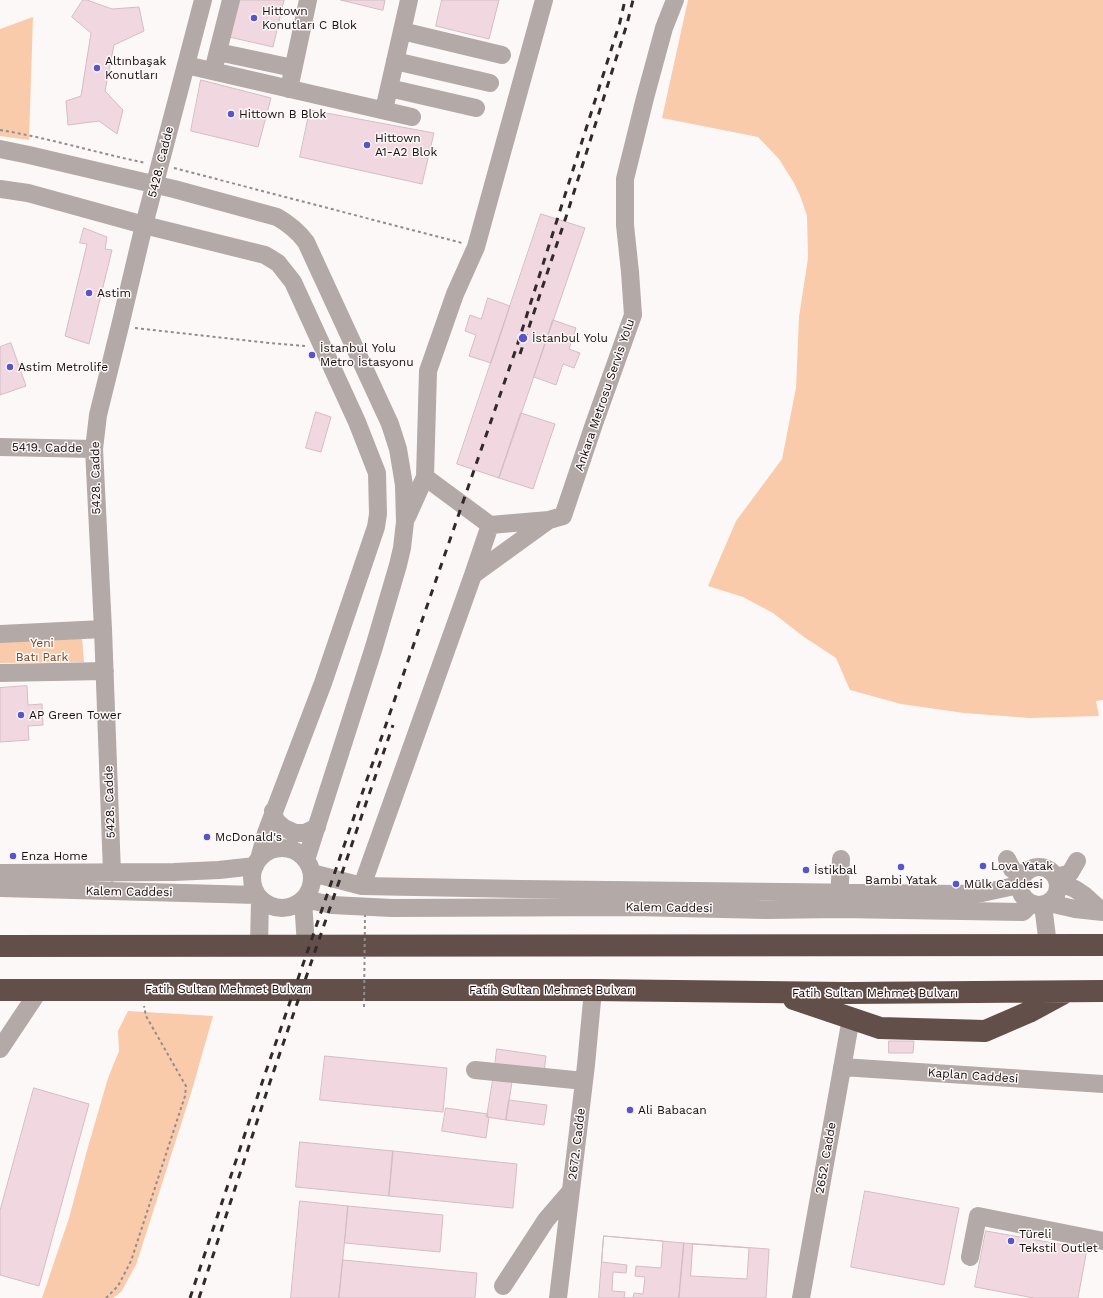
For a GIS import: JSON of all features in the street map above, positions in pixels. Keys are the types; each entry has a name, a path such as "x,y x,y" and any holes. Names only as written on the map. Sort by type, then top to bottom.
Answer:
{"highway":[{"path":"0,946 1103,945"},
{"name":"Fatih Sultan Mehmet Bulvarı","path":"0,990 593,990 774,993 1103,991"},
{"path":"774,993 880,1028 985,1031 1029,1012 1068,991"}],"street":[{"name":"5428. Cadde","path":"112,873 105,671 94,449 98,415 144,225 203,0"},
{"path":"213,71 231,0"},
{"path":"289,89 308,0"},
{"path":"384,110 409,0"},
{"path":"405,522 425,478 428,371 455,294 476,247 544,0"},
{"name":"Ankara Metrosu Servis Yolu","path":"549,520 563,516 633,315 625,225 625,179 664,28 675,0"},
{"path":"402,31 502,55"},
{"path":"218,52 293,68"},
{"path":"395,60 490,83"},
{"path":"186,65 412,117"},
{"path":"389,88 476,108"},
{"path":"0,149 30,154 155,184 277,217 288,223 306,242 390,424 398,449 404,485 405,522 398,565 374,647 317,827 309,866 312,881 310,890 299,903 292,907 283,909 270,906 258,897"},
{"path":"0,189 28,194 144,225 259,253 278,263 293,282 357,422 377,474 378,514 376,527 323,683 274,811 253,872 252,884 258,897 259,946"},
{"name":"5419. Cadde","path":"0,447 94,449"},
{"path":"425,478 490,525 549,520"},
{"path":"473,575 549,520"},
{"path":"362,886 490,525"},
{"path":"0,634 103,629"},
{"path":"0,673 105,671"},
{"path":"274,811 276,821 284,828 296,833 305,833 317,827"},
{"path":"257,862 266,853 274,849 283,848 292,849 300,854 309,866"},
{"path":"839,901 841,858"},
{"path":"1007,859 1021,881 1022,896 1041,904 1103,912"},
{"path":"1058,879 1070,873 1077,861"},
{"name":"Kalem Caddesi","path":"0,873 112,873 219,870 257,862"},
{"name":"Kalem Caddesi","path":"309,866 362,886 839,901 1023,912 1041,904"},
{"path":"1021,881 1028,870 1033,867 1039,866 1050,869 1058,879 1084,895 1103,912"},
{"path":"1041,904 1057,894 1058,879"},
{"name":"Kalem Caddesi","path":"303,900 332,905 392,908 534,906 766,910 839,901 982,893 1021,881"},
{"name":"Kalem Caddesi","path":"0,888 258,897"},
{"path":"303,900 306,946"},
{"path":"1041,904 1048,945"},
{"path":"0,1049 40,989"},
{"name":"2672. Cadde","path":"558,1298 584,1081 593,990"},
{"name":"2652. Cadde","path":"802,1298 851,1018"},
{"name":"Kaplan Caddesi","path":"842,1067 1103,1084"},
{"path":"475,1070 584,1081"},
{"path":"503,1286 546,1220 571,1191"},
{"path":"970,1257 978,1216 1103,1241"}],"path":[{"path":"0,130 23,134 122,158"},
{"path":"179,169 476,247"},
{"path":"120,326 306,346 308,351"},
{"path":"364,1007 365,915"},
{"path":"106,1298 118,1286 131,1261 185,1096 186,1086 146,1016 140,989"}],"green space":[{"path":"688,0 1103,0 1103,700 1096,701 1099,716 1029,718 964,713 901,704 850,690 836,658 804,637 773,613 743,597 708,586 736,521 782,459 796,388 799,317 808,258 807,216 794,183 779,159 758,137 662,118"},
{"path":"33,17 29,140 0,136 0,29"},
{"name":"Yeni Batı Park","path":"82,637 84,662 0,663 0,638"},
{"path":"128,1011 213,1016 192,1090 136,1265 121,1292 113,1298 42,1298 69,1218 108,1078 119,1051 118,1031"}],"building":[{"name":"Altınbaşak Konutları","path":"83,0 112,9 139,7 144,31 114,45 105,91 123,110 117,134 99,121 68,125 66,101 81,96 91,33 72,17"},
{"name":"Hittown Konutları C Blok","path":"233,0 284,0 273,47 225,36"},
{"path":"341,0 385,0 383,10"},
{"path":"442,0 499,0 489,39 436,26"},
{"name":"Hittown B Blok","path":"201,80 271,98 258,147 191,131"},
{"name":"Hittown A1-A2 Blok","path":"310,110 434,133 422,184 300,157"},
{"path":"541,214 585,228 499,478 457,464"},
{"name":"Astim","path":"84,228 107,237 105,249 112,250 89,344 65,336 87,244 80,243"},
{"path":"488,298 510,306 491,363 469,356 476,335 465,331 470,315 481,319"},
{"path":"553,320 576,328 569,349 580,353 574,368 563,364 556,385 534,377"},
{"name":"Astim Metrolife","path":"11,343 26,386 0,395 0,347"},
{"path":"316,412 331,417 321,452 306,448"},
{"path":"521,413 555,424 533,489 499,478"},
{"name":"AP Green Tower","path":"27,686 28,705 42,704 43,725 28,726 29,740 0,742 0,688"},
{"path":"889,1041 914,1041 913,1053 889,1053"},
{"path":"497,1049 546,1056 544,1073 495,1066"},
{"path":"325,1056 447,1068 443,1112 320,1100"},
{"path":"493,1080 512,1082 506,1120 487,1117"},
{"path":"34,1088 89,1104 39,1286 0,1275 0,1211"},
{"path":"509,1100 547,1105 544,1125 506,1120"},
{"path":"446,1108 488,1114 487,1117 489,1117 486,1138 442,1131"},
{"path":"300,1142 393,1151 389,1196 296,1187"},
{"path":"393,1151 517,1164 513,1208 389,1196"},
{"path":"865,1191 959,1208 944,1285 851,1267"},
{"path":"300,1201 348,1206 339,1298 291,1298"},
{"path":"348,1206 443,1215 440,1252 345,1243"},
{"path":"986,1231 1087,1249 1078,1298 1034,1298 975,1287"},
{"path":"604,1236 663,1241 661,1268 636,1266 635,1276 645,1277 643,1294 634,1293 633,1298 624,1298 625,1292 612,1291 613,1272 626,1273 627,1265 602,1262"},
{"path":"604,1236 684,1243 679,1298 599,1298"},
{"path":"684,1243 769,1249 766,1298 679,1298"},
{"path":"693,1244 749,1248 747,1279 691,1276"},
{"path":"343,1260 477,1273 475,1298 339,1298"}],"railway":[{"path":"190,1298 264,1077 517,346 620,22 625,0"},
{"path":"520,354 568,211 627,24 633,0"},
{"path":"199,1298 271,1079 393,725"}],"place":[{"name":"Hittown Konutları C Blok","path":"254,18"},
{"name":"Altınbaşak Konutları","path":"97,68"},
{"name":"Hittown B Blok","path":"231,114"},
{"name":"Hittown A1-A2 Blok","path":"367,145"},
{"name":"Astim","path":"89,293"},
{"name":"İstanbul Yolu","path":"523,338"},
{"name":"İstanbul Yolu Metro İstasyonu","path":"312,355"},
{"name":"Astim Metrolife","path":"10,367"},
{"name":"AP Green Tower","path":"21,715"},
{"name":"McDonald's","path":"207,837"},
{"name":"Enza Home","path":"13,856"},
{"name":"Lova Yatak","path":"983,866"},
{"name":"Bambi Yatak","path":"901,867"},
{"name":"İstikbal","path":"806,870"},
{"name":"Mülk Caddesi","path":"956,884"},
{"name":"Ali Babacan","path":"630,1110"},
{"name":"Türeli Tekstil Outlet","path":"1011,1241"}]}
